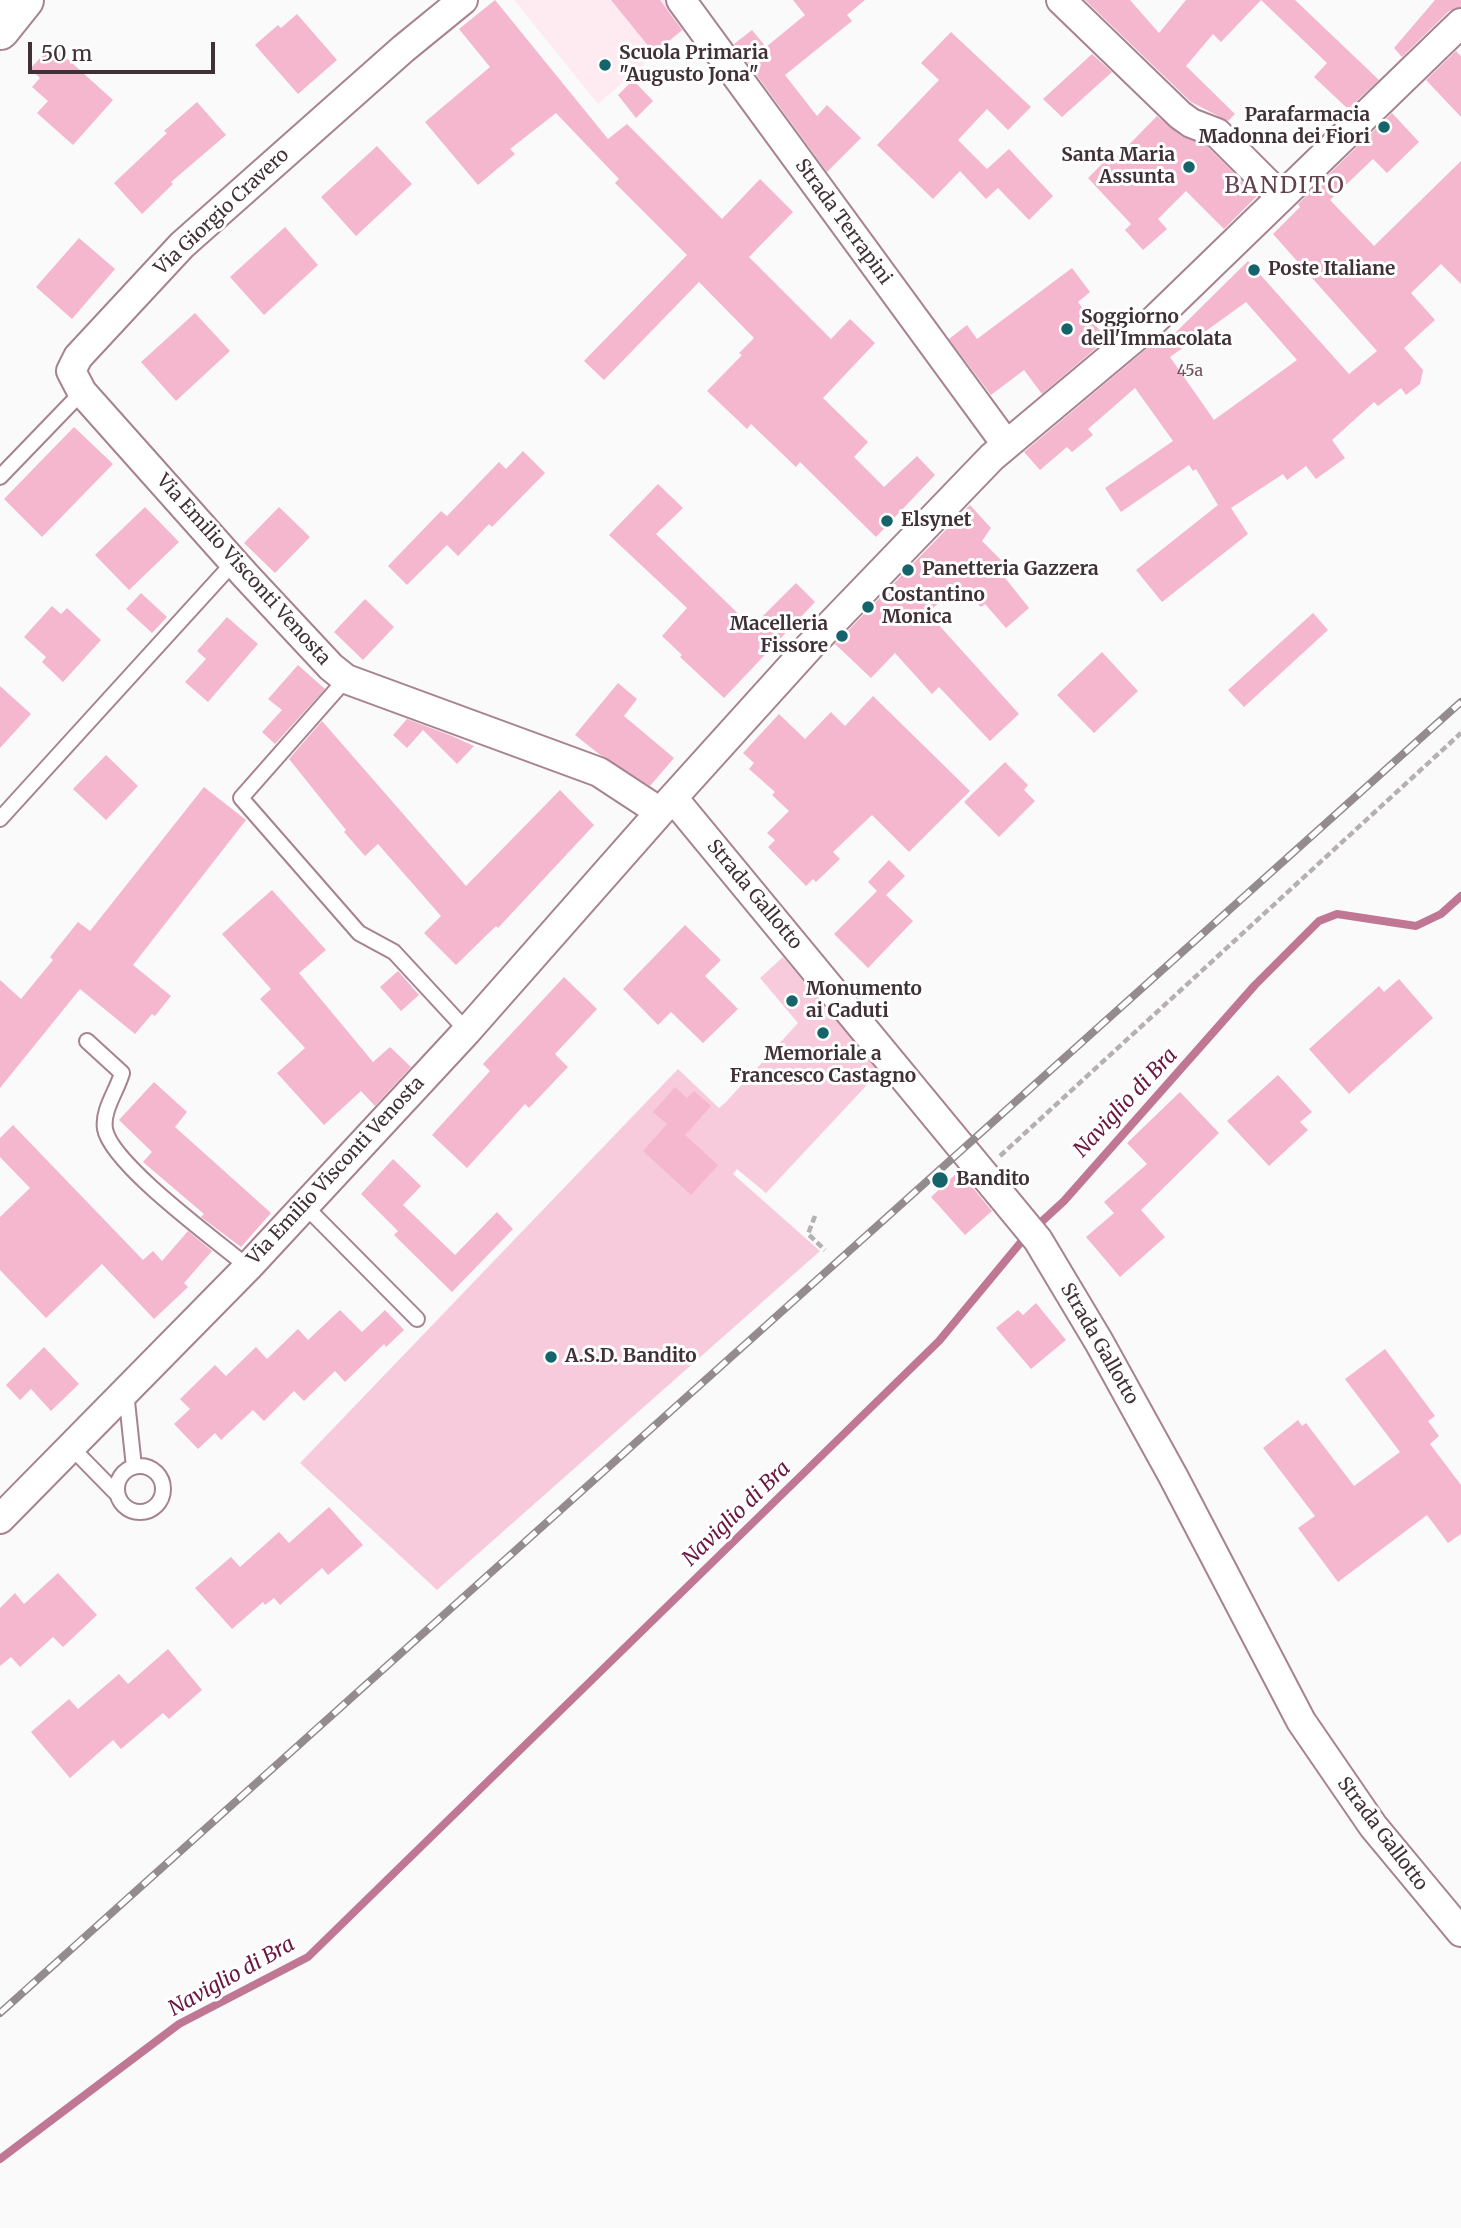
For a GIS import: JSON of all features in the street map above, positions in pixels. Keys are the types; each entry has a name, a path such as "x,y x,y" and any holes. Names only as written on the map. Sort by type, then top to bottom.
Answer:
{"main road":[{"path":"0,30 24,0"}],"street":[{"name":"Via Giorgio Cravero","path":"82,392 71,371 78,357 182,245 403,49 463,0"},
{"name":"Strada Terrapini","path":"681,0 1006,444"},
{"path":"1061,0 1180,115 1191,123 1217,133 1282,197"},
{"name":"Via Emilio Visconti Venosta","path":"0,1519 305,1206 467,1031 810,646 1006,444 1146,328 1461,23"},
{"name":"Via Emilio Visconti Venosta","path":"82,392 234,562 331,667 346,679 599,772 666,805"},
{"name":"Strada Gallotto","path":"666,805 1032,1231 1099,1342 1166,1463 1301,1721 1373,1826 1461,1932"}],"lane":[{"path":"0,477 82,392"},
{"path":"0,819 234,562"},
{"path":"346,679 241,798 359,933 394,952 467,1031"},
{"path":"88,1041 122,1073 104,1116 108,1141 138,1175 248,1266"},
{"path":"305,1206 417,1319"},
{"path":"126,1391 134,1467"},
{"path":"71,1447 130,1510 145,1511 157,1504 163,1491 159,1477 148,1468 134,1467 122,1474 117,1494"}],"path":[{"path":"983,1171 1461,733"},
{"path":"815,1216 808,1234 825,1250"}],"shaded area":[{"name":"Scuola Primaria \"Augusto Jona\"","path":"514,0 667,0 688,26 598,104"},
{"name":"A.S.D. Bandito","path":"783,957 880,1071 766,1193 737,1169 733,1174 820,1251 437,1590 300,1463 678,1069 719,1108 726,1102 798,1023 760,978"}],"building":[{"path":"495,0 608,139 627,124 722,219 760,179 793,212 749,257 831,339 850,319 875,343 823,398 868,442 854,457 884,487 917,456 935,475 876,537 800,462 796,467 751,424 747,429 707,391 742,355 739,353 754,338 699,282 604,380 584,361 687,255 615,183 619,179 556,113 510,149 515,154 478,185 425,122 490,67 459,29"},
{"path":"611,0 660,0 682,30 654,53"},
{"path":"793,0 865,0 847,15 852,21 785,75 817,116 827,105 861,138 827,172 734,44 752,30 766,47 805,15"},
{"path":"1085,0 1130,0 1159,33 1186,0 1261,0 1221,42 1213,34 1186,66 1235,114 1228,121 1191,102"},
{"path":"1261,0 1295,0 1379,80 1348,109 1314,77 1327,63"},
{"path":"1435,0 1461,0 1461,7 1449,11 1402,57 1394,48"},
{"path":"297,14 337,60 298,94 255,45 278,25 281,28"},
{"path":"951,32 1031,107 1008,130 987,109 958,140 987,169 1009,149 1053,196 1029,220 998,188 986,199 960,171 933,199 877,145 939,80 921,63"},
{"path":"52,45 113,100 73,145 37,113 48,101 32,87 40,78 30,69"},
{"path":"1456,51 1461,56 1461,117 1426,80"},
{"path":"1092,54 1112,72 1062,117 1043,99"},
{"path":"633,80 653,101 636,118 618,95"},
{"path":"197,102 226,135 171,182 173,184 142,214 114,183 167,133 164,131"},
{"path":"1392,113 1419,142 1387,173 1373,159 1330,200 1374,246 1461,161 1461,284 1441,264 1411,293 1435,320 1404,348 1423,370 1420,384 1406,395 1401,388 1378,406 1374,402 1332,440 1345,458 1316,479 1306,466 1287,480 1283,474 1231,508 1248,534 1162,602 1136,570 1218,505 1196,469 1193,471 1189,465 1121,512 1105,488 1173,441 1135,388 1088,429 1093,435 1072,452 1067,447 1040,470 1024,452 1164,334 1169,339 1248,261 1349,374 1377,351 1273,234 1300,207 1298,204","holes":["1246,302 1297,360 1214,420 1170,357"]},
{"path":"1157,116 1181,136 1208,147 1257,196 1224,229 1186,191 1158,219 1167,229 1143,250 1125,230 1131,224 1088,178 1105,161 1109,165"},
{"path":"377,146 412,184 356,236 321,197"},
{"path":"285,227 318,265 264,315 230,277"},
{"path":"79,238 115,269 72,319 36,287"},
{"name":"Soggiorno dell'Immacolata","path":"1072,268 1090,292 1078,302 1103,335 1118,321 1122,326 1042,394 1024,370 991,395 949,339 967,325 977,339"},
{"path":"195,313 230,351 176,401 141,362"},
{"path":"74,427 113,464 42,537 4,499"},
{"path":"523,451 545,473 492,527 489,524 458,556 447,545 407,585 388,566 441,511 447,516 499,462 506,469"},
{"path":"658,484 683,508 656,534 752,627 796,583 815,602 724,698 680,657 682,655 662,636 687,608 609,535"},
{"path":"970,505 991,528 982,541 1004,563 998,569 1029,608 1006,628 985,604 981,607 957,585 928,613 1019,714 990,741 939,687 932,694 895,653 871,678 835,644"},
{"path":"145,507 179,542 129,590 95,555"},
{"path":"279,507 310,537 275,573 244,543"},
{"path":"141,593 167,617 152,633 126,609"},
{"path":"365,599 394,627 363,660 334,632"},
{"path":"52,606 61,614 67,608 101,640 63,682 42,662 46,657 24,637"},
{"path":"1313,613 1328,630 1244,707 1228,690"},
{"path":"227,617 258,644 208,702 185,682 206,659 197,651"},
{"path":"1102,652 1138,691 1094,733 1057,695"},
{"path":"298,665 325,689 275,744 262,732 282,710 268,699"},
{"path":"618,683 637,699 624,716 674,758 650,786 599,754 575,735"},
{"path":"0,686 31,714 0,748"},
{"path":"873,696 970,791 909,852 872,815 833,852 840,859 816,882 813,879 806,886 768,847 775,840 767,833 789,811 772,795 775,792 749,769 754,763 743,753 779,714 805,739 831,712 845,726"},
{"path":"407,719 474,746 457,764 423,730 407,748 393,735"},
{"path":"322,721 466,886 560,790 594,825 498,928 496,926 456,965 424,933 441,916 378,844 365,856 289,759"},
{"path":"106,755 138,786 106,820 73,789"},
{"path":"1005,762 1028,785 1024,790 1035,801 999,837 964,802"},
{"path":"204,787 246,820 133,965 171,996 155,1016 152,1014 135,1034 80,989 0,1088 0,980 21,999 53,960 50,957 78,922 90,931"},
{"path":"889,860 905,876 886,895 913,921 868,968 834,934 877,891 868,882"},
{"path":"272,890 326,950 299,973 373,1062 390,1047 411,1067 375,1106 361,1091 324,1125 277,1073 305,1048 260,999 271,989 222,934"},
{"path":"685,925 721,960 705,976 738,1009 703,1043 671,1012 658,1025 623,989"},
{"path":"398,971 419,995 401,1011 380,987"},
{"path":"564,977 597,1009 555,1054 568,1067 529,1108 525,1104 467,1168 432,1135 490,1071 483,1064"},
{"path":"1399,979 1433,1018 1349,1094 1309,1049 1379,986 1384,992"},
{"path":"1278,1075 1312,1112 1300,1122 1308,1130 1269,1166 1227,1121"},
{"path":"154,1082 187,1112 175,1127 271,1213 241,1247 201,1217 204,1214 143,1162 152,1152 119,1120"},
{"path":"675,1087 687,1098 694,1091 711,1106 685,1135 718,1165 691,1195 643,1151 667,1124 653,1112"},
{"path":"1180,1092 1219,1133 1141,1210 1165,1237 1120,1277 1086,1237 1114,1213 1104,1202 1147,1164 1127,1143"},
{"path":"13,1125 143,1260 153,1251 162,1261 188,1231 212,1251 184,1283 188,1287 154,1319 102,1264 46,1318 0,1270 0,1217 30,1188 0,1157 0,1138"},
{"path":"393,1159 421,1186 403,1205 455,1255 497,1212 513,1229 452,1292 394,1235 398,1231 361,1194"},
{"path":"959,1171 992,1211 965,1235 931,1197"},
{"path":"1036,1303 1066,1340 1031,1369 996,1328 1018,1310 1023,1315"},
{"path":"340,1310 362,1332 385,1310 404,1330 386,1347 384,1344 345,1382 335,1371 304,1401 294,1391 264,1421 253,1410 221,1440 215,1433 198,1449 174,1424 190,1409 180,1399 215,1365 226,1376 256,1347 267,1359 298,1329 308,1340"},
{"path":"44,1347 79,1384 51,1411 31,1389 20,1400 6,1385"},
{"path":"1385,1349 1435,1416 1428,1421 1439,1436 1430,1444 1461,1485 1461,1534 1448,1543 1427,1515 1338,1582 1298,1528 1315,1516 1263,1448 1298,1420 1302,1426 1306,1423 1354,1486 1400,1452 1345,1379"},
{"path":"329,1507 363,1545 328,1575 322,1568 280,1605 274,1598 265,1605 263,1602 232,1629 195,1588 231,1557 240,1567 279,1532 289,1543"},
{"path":"58,1573 97,1615 63,1647 53,1637 20,1667 11,1657 0,1666 0,1608 15,1593 24,1604"},
{"path":"168,1649 202,1690 169,1719 163,1713 121,1749 113,1740 70,1778 31,1732 69,1699 78,1709 119,1674 128,1684"}],"waterway":[{"name":"Naviglio di Bra","path":"0,2159 179,2024 308,1957 939,1341 1026,1236 1064,1201 1255,985 1319,921 1337,914 1416,926 1441,914 1461,896"}],"railway":[{"path":"0,2013 1461,702"}],"place":[{"name":"Scuola Primaria \"Augusto Jona\"","path":"605,65"},
{"name":"Parafarmacia Madonna dei Fiori","path":"1384,127"},
{"name":"Santa Maria Assunta","path":"1189,167"},
{"name":"Poste Italiane","path":"1254,270"},
{"name":"Soggiorno dell'Immacolata","path":"1067,329"},
{"name":"Elsynet","path":"887,521"},
{"name":"Panetteria Gazzera","path":"908,570"},
{"name":"Costantino Monica","path":"868,607"},
{"name":"Macelleria Fissore","path":"842,636"},
{"name":"Monumento ai Caduti","path":"792,1001"},
{"name":"Memoriale a Francesco Castagno","path":"823,1033"},
{"name":"Bandito","path":"940,1180"},
{"name":"A.S.D. Bandito","path":"551,1357"}],"district":[{"name":"BANDITO","path":"1285,186"}]}
